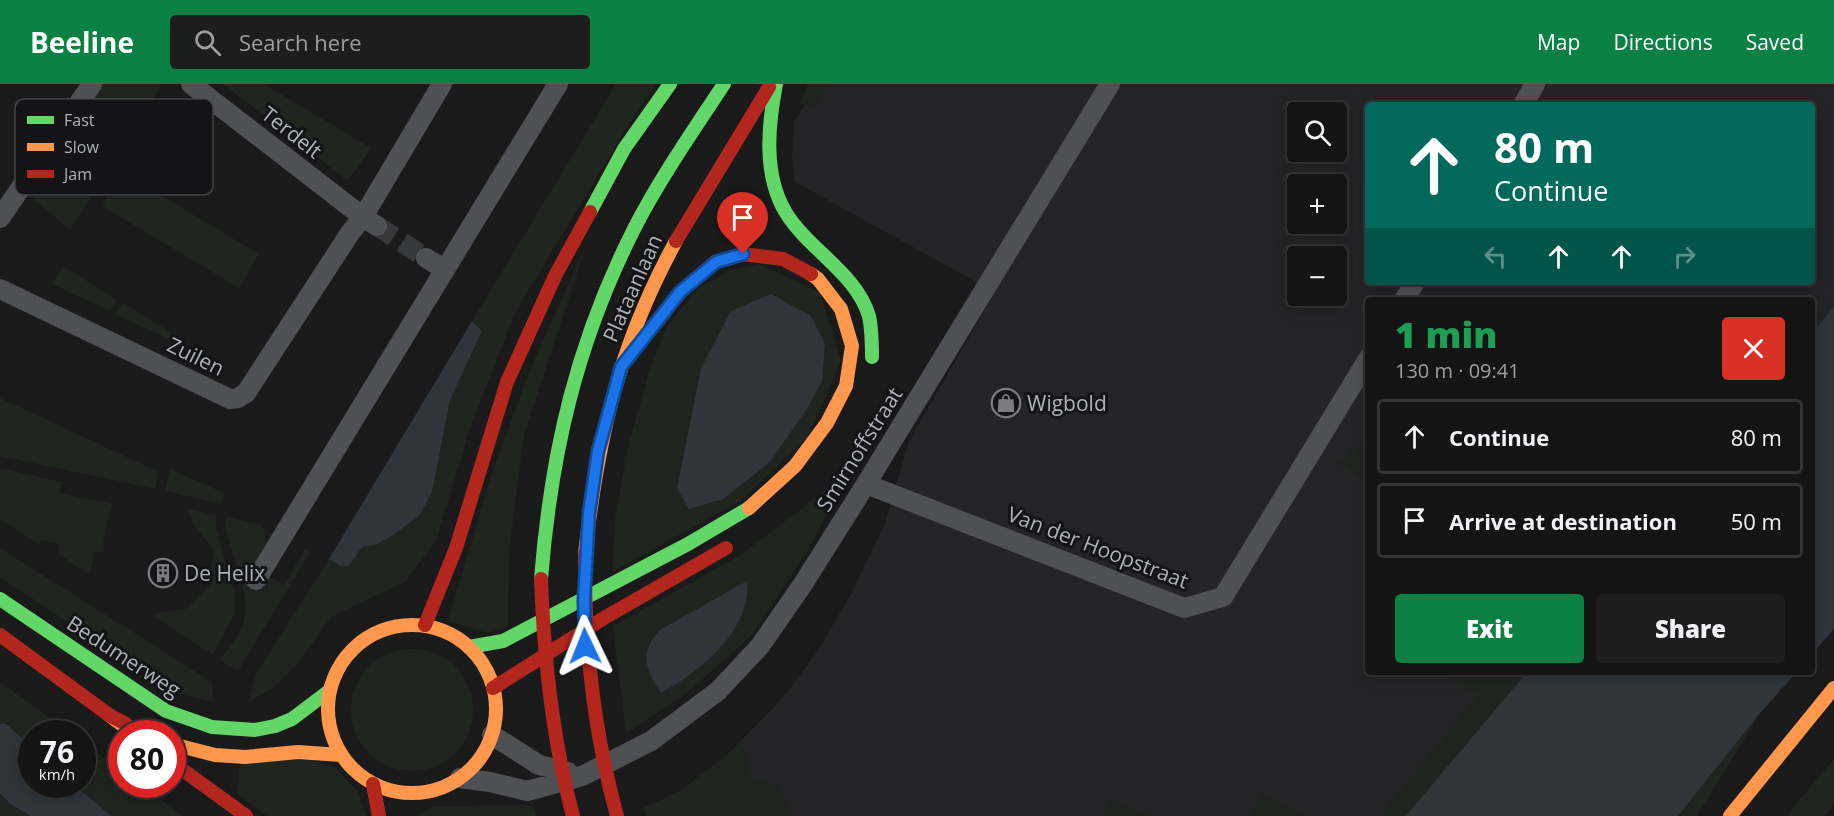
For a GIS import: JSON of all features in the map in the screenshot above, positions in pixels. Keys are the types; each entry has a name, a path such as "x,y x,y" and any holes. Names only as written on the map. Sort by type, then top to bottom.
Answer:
{"main road":[{"path":"425,625 456,548 507,382 555,276 624,149 670,84"},
{"name":"Plataanlaan","path":"573,816 555,741 542,633 544,531 550,477 566,404 585,340 609,280 636,224 724,84"},
{"name":"Plataanlaan","path":"617,816 597,738 585,635 585,554 598,451 621,367 638,319 681,230 771,84"},
{"path":"776,84 768,123 770,168 785,211 807,240 854,286 866,308 873,347 871,366"},
{"path":"469,647 503,641 688,544 755,505 795,466 827,423 846,386 852,346 841,309 818,279 801,267 783,259 743,254 716,262 680,292 621,367"},
{"path":"494,688 604,618 741,538"},
{"name":"Bedumerweg","path":"0,599 166,711 212,727 255,730 275,726 292,719 329,691"},
{"path":"425,625 448,632 469,647 483,663 494,688 496,709 492,735 481,758 460,778 440,788 417,793 402,793 373,784 356,772 341,755 328,721 329,691 343,660 353,648 365,638 393,626 425,625"},
{"path":"0,635 116,720"},
{"path":"1730,816 1834,688"},
{"path":"109,715 119,720"},
{"path":"186,748 215,755 245,757 298,752 341,755"},
{"path":"186,772 246,816"},
{"path":"373,784 379,816"}],"street":[{"path":"82,99 92,84"},
{"name":"Terdelt","path":"191,84 210,99"},
{"name":"Zuilen","path":"0,288 230,399 238,398 246,393 350,233 370,222 441,84"},
{"path":"256,580 558,84"},
{"name":"Smirnoffstraat","path":"460,778 527,791 582,776 651,741 718,691 760,646 803,584 1110,84"},
{"path":"1525,102 1535,84"},
{"name":"Terdelt","path":"213,101 370,222"},
{"path":"0,218 16,195"},
{"path":"426,258 444,269"},
{"name":"Van der Hoopstraat","path":"866,484 1185,608 1223,597 1365,364"},
{"path":"492,735 539,765 582,776"}],"shaded area":[{"path":"101,84 162,84 153,99 91,99"},
{"path":"223,84 264,84 371,148 348,181"},
{"path":"616,84 656,84 516,311 472,422 436,541 406,581 331,617 299,662 272,689 248,702 256,674 329,559 340,565 349,566 362,547 375,545 432,492 450,400 482,331 472,321"},
{"path":"808,84 829,84 815,107 800,103"},
{"path":"818,84 1834,84 1834,335 1815,357 1815,297 1365,297 1365,675 1544,675 1426,816 757,816 734,748 786,694 819,649 851,594 885,524 909,441 994,294 795,182 792,157 794,122"},
{"path":"29,195 92,195 70,230"},
{"path":"108,195 160,195 259,254 239,288 102,206"},
{"path":"588,240 524,435 509,551 508,627 488,633 448,621 494,467 530,370"},
{"path":"759,264 820,292 841,361 807,438 740,501 612,572 615,519 629,443 649,372 666,328 699,287 732,270"},
{"path":"63,266 117,300 110,311 52,284"},
{"path":"771,294 811,316 825,344 822,381 808,407 770,462 723,499 689,509 677,488 701,368 731,311"},
{"path":"123,303 177,336 173,341 115,314"},
{"path":"1834,307 1834,629 1815,651 1815,329"},
{"path":"472,321 482,331 450,400 432,492 419,516 390,537 375,545 362,547 349,566 340,566 329,559"},
{"path":"0,398 159,472 155,489 0,456"},
{"path":"1365,443 1365,479 1337,463"},
{"path":"0,468 62,482 59,493 112,504 101,553 95,552 90,575 58,554 60,544 41,540 39,544 0,519"},
{"path":"170,469 224,493 221,504 165,491"},
{"path":"846,475 810,547 750,637 688,692 626,733 613,626 739,556"},
{"path":"188,509 216,515 216,529 235,590 235,613 213,655 151,614 186,609 211,584 213,550 192,522"},
{"path":"226,517 262,525 266,545 245,579 258,588 266,575 284,585 305,549 310,553 238,671 220,660 241,629 245,612 240,575 225,527"},
{"path":"0,548 212,682 213,702 173,692 0,577"},
{"path":"747,581 746,599 741,616 720,648 692,674 661,693 648,669 647,654 653,638 660,630"},
{"path":"412,649 435,654 446,659 455,667 463,676 468,687 473,710 468,733 463,744 455,753 446,761 435,766 412,771 389,766 378,761 369,753 361,744 356,733 351,710 356,687 361,676 369,667 378,659 389,654"},
{"path":"1446,675 1524,675 1406,816 1381,816 1478,696"},
{"path":"1524,675 1794,675 1761,712 1678,816 1406,816"},
{"path":"0,682 53,720 18,720 18,735 6,724 0,724"},
{"path":"1761,712 1697,816 1678,816"},
{"path":"0,724 6,724 18,735 18,798 90,798 111,816 31,816 10,804 0,793"},
{"path":"739,742 745,751 751,777 778,787 792,816 646,816 643,808 678,792 729,753"},
{"path":"96,752 108,761 108,798 158,798 183,816 111,816 90,798 96,798"},
{"path":"306,759 335,767 358,791 366,816 267,816 237,794 240,763"},
{"path":"1834,759 1834,804 1825,816 1788,816 1796,804"},
{"path":"0,793 10,804 31,816 0,816"},
{"path":"1262,793 1307,816 1249,816"},
{"path":"1111,800 1150,816 1104,816"},
{"path":"533,805 536,816 418,816 435,806"}],"tunnel":[{"path":"377,226 426,258"}],"traffic: fast":[{"path":"590,212 624,149 670,84"},
{"path":"541,579 552,486 560,442 582,355 597,312 645,208 724,84"},
{"path":"776,84 769,150 774,183 779,198 786,213 796,226 843,274 863,301 870,321 872,357"},
{"path":"469,647 503,641 688,544 749,508"},
{"path":"0,599 166,711 212,727 255,730 275,726 292,719 329,691"}],"traffic: slow":[{"path":"585,554 604,431 614,393 640,317 676,241"},
{"path":"749,508 795,466 827,423 846,386 852,346 841,309 818,279 811,274"},
{"path":"412,625 428,626 444,631 459,639 471,650 482,662 490,677 495,693 496,709 495,725 490,741 482,756 471,768 459,779 444,787 428,792 412,793 396,792 380,787 365,779 353,768 342,756 334,741 329,725 328,709 329,693 334,677 342,662 353,650 365,639 380,631 396,626 412,625"},
{"path":"1730,816 1834,688"},
{"path":"109,715 116,720"},
{"path":"186,748 215,755 245,757 298,752 341,755"}],"traffic: jam":[{"path":"676,241 769,87"},
{"path":"425,625 456,548 507,382 555,276 590,212"},
{"path":"621,367 680,292 715,262 743,254 783,259 811,274"},
{"path":"493,688 604,618 726,548"},
{"path":"585,554 588,654 596,719 617,816"},
{"path":"541,579 550,699 573,816"},
{"path":"0,635 118,720"},
{"path":"186,772 246,816"},
{"path":"373,784 379,816"}],"place":[{"name":"Wigbold","path":"1006,403"},
{"name":"De Helix","path":"163,573"}],"route":[{"path":"585,646 585,554 589,513 598,451 621,367 680,292 716,262 743,254"}]}
